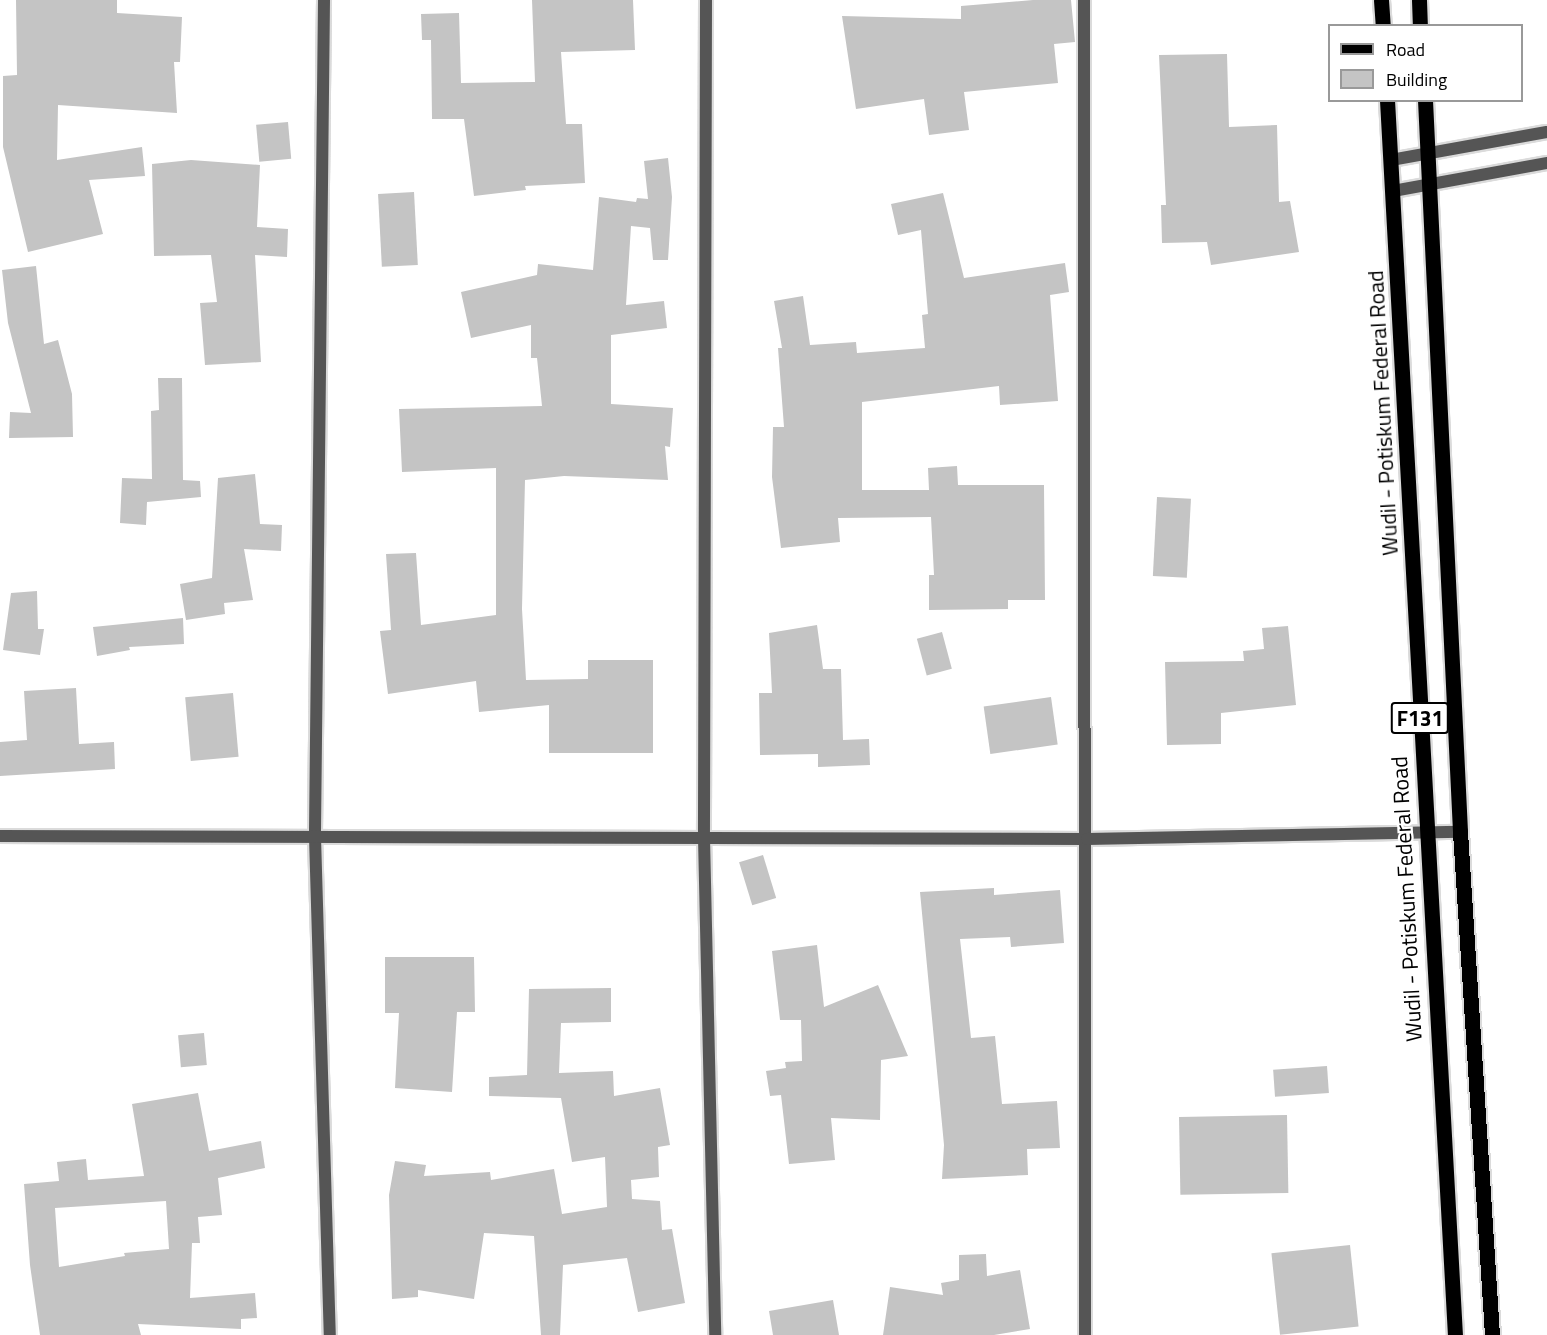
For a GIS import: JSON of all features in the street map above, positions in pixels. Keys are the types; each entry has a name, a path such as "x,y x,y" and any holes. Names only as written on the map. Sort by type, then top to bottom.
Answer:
{"main road":[{"path":"1381,0 1383,24"},
{"path":"1419,0 1420,24"},
{"name":"Wudil - Potiskum Federal Road","path":"1387,102 1425,832 1455,1335"},
{"name":"F131","path":"1425,102 1460,832 1492,1335"}],"street":[{"path":"324,0 315,837 330,1335"},
{"path":"706,0 704,838 715,1335"},
{"path":"1084,0 1087,839 1085,1335"},
{"path":"1391,160 1547,132"},
{"path":"1393,191 1547,163"},
{"path":"0,836 1087,839 1460,832"}],"building":[{"path":"16,0 117,0 117,13 182,17 180,62 174,62 177,113 58,105 57,160 142,147 145,176 89,180 103,234 28,252 3,147 3,76 17,75"},
{"path":"532,0 633,0 635,50 561,52 566,124 582,124 585,183 525,186 526,190 474,196 464,119 432,119 431,40 422,40 421,14 459,13 461,83 535,82"},
{"path":"1033,0 1071,0 1075,42 1054,44 1058,83 964,92 969,130 929,135 924,99 856,109 842,16 961,19 961,6"},
{"path":"1227,54 1229,127 1277,125 1279,202 1290,201 1299,252 1211,265 1207,242 1162,243 1161,205 1166,205 1159,55"},
{"path":"288,122 291,159 259,162 256,125"},
{"path":"668,158 672,197 668,260 653,260 650,228 631,226 626,305 664,301 667,328 611,335 611,404 673,408 670,447 665,446 668,480 564,476 525,480 522,609 526,680 588,679 588,660 653,660 653,753 549,753 549,705 479,712 476,681 388,694 380,631 391,630 386,554 416,553 421,625 496,615 496,468 402,472 399,409 542,406 537,358 531,358 531,325 471,338 461,292 537,275 538,264 593,270 599,197 636,202 637,198 648,199 644,161"},
{"path":"191,160 260,165 257,227 288,229 287,257 255,255 261,362 205,365 200,303 217,302 211,255 154,256 152,164"},
{"path":"414,192 418,265 382,267 378,194"},
{"path":"943,193 964,278 1065,263 1069,292 1050,295 1058,401 1000,405 999,386 862,402 862,490 929,490 928,468 957,466 958,485 1044,485 1045,600 1008,600 1008,609 929,610 929,575 934,575 931,517 838,518 840,542 781,548 772,477 773,427 784,427 778,348 782,348 774,301 803,296 810,345 856,342 857,353 925,348 922,315 928,314 921,230 898,235 891,204"},
{"path":"36,266 44,344 58,340 72,394 73,437 9,438 10,412 31,413 8,323 2,270"},
{"path":"158,378 182,378 183,480 200,481 201,497 147,502 146,525 120,523 122,478 152,479 151,411 159,410"},
{"path":"255,474 260,524 282,525 281,551 244,549 253,600 224,603 225,614 186,620 180,584 212,578 218,478"},
{"path":"1157,497 1191,499 1187,578 1153,576"},
{"path":"37,591 38,629 44,629 40,655 3,650 11,593"},
{"path":"183,618 184,644 129,647 130,650 97,656 93,627"},
{"path":"817,625 823,669 841,669 843,740 869,739 870,765 818,767 818,754 760,755 759,693 772,693 769,633"},
{"path":"1288,626 1296,705 1221,713 1221,744 1167,745 1165,662 1244,661 1243,651 1264,649 1262,628"},
{"path":"942,632 952,669 927,675 917,639"},
{"path":"76,688 79,744 114,742 115,769 0,776 0,742 27,740 24,691"},
{"path":"233,693 239,757 191,761 185,697"},
{"path":"1051,697 1058,745 990,754 984,706"},
{"path":"763,855 776,898 752,905 739,862"},
{"path":"994,888 994,895 1060,890 1064,943 1011,947 1010,937 960,939 971,1038 995,1036 1002,1104 1057,1101 1060,1148 1027,1149 1028,1175 942,1179 944,1145 920,892"},
{"path":"817,945 824,1007 878,985 908,1056 881,1060 880,1120 831,1118 835,1160 789,1164 781,1095 770,1096 766,1071 786,1068 785,1062 802,1061 801,1020 780,1020 772,951"},
{"path":"385,957 474,957 475,1012 457,1012 452,1092 395,1088 399,1013 385,1013"},
{"path":"611,988 611,1022 561,1023 559,1073 613,1071 614,1096 660,1088 670,1145 658,1147 659,1177 631,1180 632,1199 660,1201 662,1230 672,1229 685,1303 638,1312 627,1258 563,1265 560,1335 541,1335 534,1236 484,1233 474,1299 418,1290 418,1297 392,1299 389,1195 395,1161 426,1165 424,1176 490,1172 491,1180 554,1169 562,1214 607,1207 605,1157 572,1162 561,1098 489,1096 489,1077 527,1075 529,989"},
{"path":"204,1033 207,1065 181,1067 178,1035"},
{"path":"1327,1066 1329,1093 1275,1097 1273,1070"},
{"path":"198,1093 209,1151 261,1141 265,1168 218,1178 222,1215 198,1217 200,1243 192,1243 190,1298 255,1293 257,1318 241,1319 241,1329 138,1324 141,1335 40,1335 30,1265 24,1184 59,1181 57,1162 86,1159 88,1180 144,1176 132,1104","holes":["166,1201 169,1249 124,1253 125,1256 59,1267 55,1208"]},
{"path":"1287,1115 1288,1193 1180,1195 1179,1117"},
{"path":"1350,1245 1359,1327 1280,1335 1271,1253"},
{"path":"986,1254 987,1276 1020,1270 1030,1329 994,1335 883,1335 890,1287 943,1295 941,1283 959,1280 959,1255"},
{"path":"833,1300 839,1335 773,1335 769,1311"}]}
